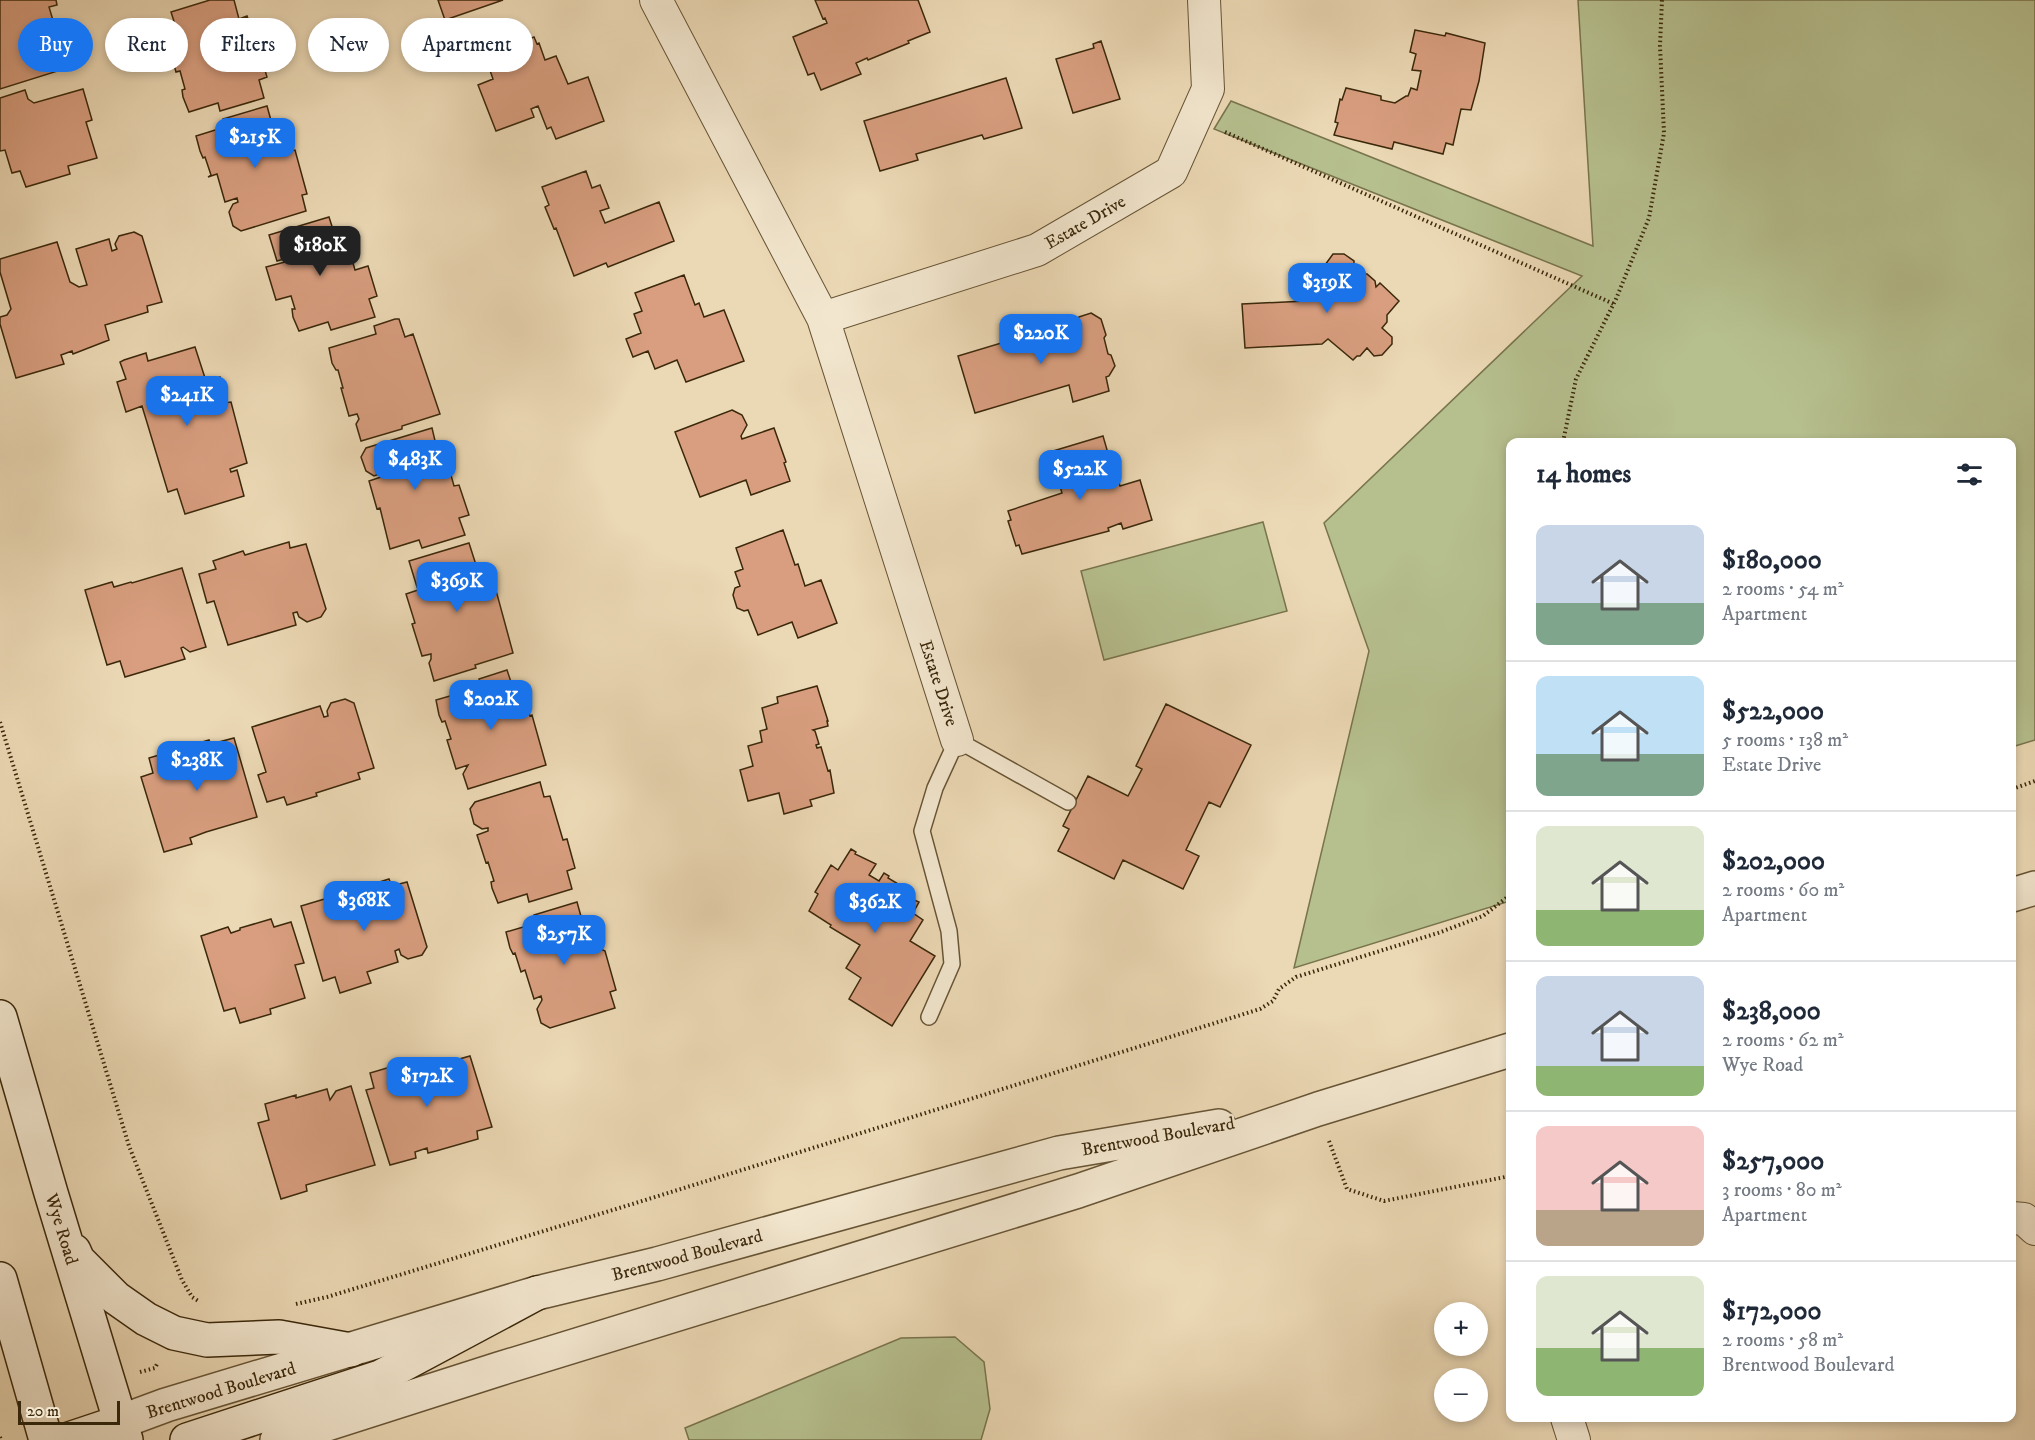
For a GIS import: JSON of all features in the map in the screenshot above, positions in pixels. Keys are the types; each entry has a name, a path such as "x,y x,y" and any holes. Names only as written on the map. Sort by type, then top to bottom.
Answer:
{"street":[{"name":"Estate Drive","path":"656,0 823,318 957,740"},
{"name":"Estate Drive","path":"823,318 1037,250 1171,172 1208,89 1204,0"},
{"path":"2016,894 2035,888"},
{"name":"Wye Road","path":"0,1017 123,1431"},
{"name":"Brentwood Boulevard","path":"292,1437 499,1369 1078,1191 1318,1109 1506,1051"},
{"name":"Brentwood Boulevard","path":"66,1440 123,1431 166,1405 537,1293 657,1264 1059,1153 1318,1109"},
{"path":"51,1194 78,1260 116,1298 146,1319 174,1333 207,1340 279,1337 351,1350"},
{"path":"2016,1218 2024,1219 2035,1229"},
{"path":"0,1279 46,1440"},
{"path":"187,1440 380,1377 537,1293"},
{"path":"1568,1422 1574,1440"}],"lane":[{"path":"929,1017 952,964 949,931 922,831 934,788 957,740 1068,802"}],"path":[{"path":"1564,438 1576,379 1614,304 1649,218 1664,133 1660,46 1662,0"},
{"path":"1194,119 1614,304"},
{"path":"0,722 129,1146 159,1227 182,1280 192,1297 206,1305"},
{"path":"2016,788 2035,781"},
{"path":"290,1306 327,1297 627,1206 1260,1009 1273,1000 1279,989 1296,977 1438,933 1483,916 1506,898"},
{"path":"1318,1109 1347,1189 1384,1201 1506,1177"}],"green space":[{"path":"1578,0 2035,0 2035,740 2016,746 2016,438 1506,438 1506,902 1294,968 1369,651 1324,523 1582,276 1214,129 1231,101 1593,246"},
{"path":"1263,522 1287,611 1104,660 1081,571"},
{"path":"955,1337 984,1362 990,1409 981,1440 689,1440 685,1428 901,1338"}],"building":[{"path":"0,0 56,0 57,5 49,7 52,18 18,18 18,72 55,72 0,89"},
{"path":"210,0 234,0 239,18 200,18 200,72 266,72 267,77 259,80 264,98 220,111 218,103 189,112 183,97 182,90 185,89 180,72 188,72 188,18 173,18 171,12"},
{"path":"438,0 503,0 451,18 444,18"},
{"path":"815,0 918,0 930,32 908,41 909,43 856,63 861,74 821,90 814,73 808,75 793,37 827,23"},
{"path":"1415,30 1445,36 1446,33 1485,43 1479,81 1471,110 1461,109 1453,145 1446,143 1443,154 1394,142 1392,149 1334,135 1338,123 1335,122 1340,99 1342,100 1346,88 1381,96 1381,100 1395,103 1408,96 1411,88 1417,90 1421,71 1412,70 1416,54 1410,52"},
{"path":"533,37 537,44 539,43 545,60 556,56 568,84 588,77 604,121 556,139 551,127 547,129 538,106 531,109 534,117 496,131 478,85 493,79 491,72 533,72"},
{"path":"1101,41 1120,99 1073,113 1056,59 1094,48 1093,44"},
{"path":"1006,78 1022,128 984,139 982,135 916,154 918,160 880,171 864,121"},
{"path":"83,89 92,120 86,122 97,158 68,166 70,174 26,187 20,171 12,173 5,150 0,151 0,98 25,90 28,99 34,103"},
{"path":"267,106 272,124 281,121 290,151 295,150 307,194 302,195 306,211 241,231 233,226 229,212 233,204 238,202 237,198 225,202 217,174 208,177 211,175 196,136 225,127 223,119"},
{"path":"586,171 592,188 600,185 609,208 600,211 605,223 659,202 674,241 608,267 606,263 574,276 556,228 554,229 545,207 549,205 542,187"},
{"path":"329,217 337,242 346,239 355,270 368,266 377,296 369,299 375,317 331,330 328,322 299,331 293,317 292,309 295,309 291,296 276,300 266,267 285,262 284,259 277,261 269,235"},
{"path":"134,232 142,236 162,302 147,306 148,312 105,325 109,340 73,354 72,351 61,355 64,364 16,378 0,324 0,317 7,315 11,309 0,272 0,259 57,242 70,282 79,287 87,285 76,249 109,239 112,251 117,249 115,244 119,236"},
{"path":"1333,254 1344,254 1354,261 1354,266 1375,281 1376,287 1380,283 1399,301 1387,315 1387,322 1382,328 1392,337 1392,344 1382,355 1374,356 1367,348 1353,360 1328,339 1322,344 1245,348 1242,304 1306,301 1320,285 1314,280"},
{"path":"684,275 695,305 699,303 704,317 724,310 744,361 686,382 677,360 655,369 648,351 633,357 626,339 641,333 634,314 642,311 635,293"},
{"path":"1091,313 1101,319 1108,354 1111,355 1115,366 1106,377 1109,391 1073,402 1069,385 975,413 958,356 1018,338 1021,334 1033,330 1037,332 1068,320 1069,322 1077,320"},
{"path":"399,319 405,337 413,334 440,414 402,426 402,429 361,441 356,424 359,419 357,414 349,416 338,370 332,363 329,348 376,334 374,326"},
{"path":"195,347 206,381 220,377 225,393 224,403 231,402 247,463 230,469 231,472 237,470 244,496 185,514 177,489 168,492 142,406 126,412 117,382 126,379 120,362 124,360 146,353 148,361"},
{"path":"732,410 742,415 747,425 741,436 742,439 774,428 790,481 751,495 746,480 700,497 675,432"},
{"path":"432,428 436,445 442,443 454,486 459,485 469,515 459,518 465,535 422,548 419,540 390,549 380,508 377,509 369,481 381,477 379,474 374,476 366,471 361,457 366,448"},
{"path":"1103,436 1112,467 1111,472 1117,475 1120,486 1140,480 1152,520 1123,529 1121,523 1108,528 1109,531 1022,554 1019,545 1016,546 1008,521 1011,520 1008,511 1062,493 1052,459 1055,458 1053,451"},
{"path":"783,530 805,586 821,580 837,623 798,638 792,622 758,635 748,610 737,608 733,595 735,588 740,586 735,572 743,569 736,548"},
{"path":"289,542 290,548 306,544 326,609 321,617 307,622 299,617 297,612 293,613 296,625 228,645 214,601 207,603 199,574 216,569 213,561 243,551 245,555"},
{"path":"469,543 477,568 486,566 492,584 494,583 513,653 434,681 429,663 431,654 422,656 412,624 415,623 406,594 424,588 423,585 417,587 409,561"},
{"path":"182,568 206,647 190,652 183,647 181,648 185,659 125,677 120,661 107,665 85,590 112,582 114,587 132,583"},
{"path":"507,670 513,688 521,686 546,765 468,789 463,774 468,765 456,769 447,740 451,739 445,721 442,722 439,715 436,700 481,687 479,679"},
{"path":"817,686 828,726 813,730 819,744 816,745 817,748 821,747 828,771 830,770 834,793 810,800 812,806 784,814 779,793 748,801 740,770 753,766 748,746 762,742 760,731 767,729 762,708 778,703 777,697"},
{"path":"345,699 354,703 374,768 358,773 360,779 316,793 317,796 287,805 284,797 267,802 258,775 266,772 252,727 320,706 324,717 328,716 327,711 331,703"},
{"path":"1166,704 1251,745 1220,807 1209,802 1186,850 1199,856 1183,889 1123,860 1114,879 1058,851 1069,829 1063,826 1088,776 1128,796 1142,769 1136,766"},
{"path":"234,738 257,817 190,838 192,844 164,852 141,777 153,773 149,758 209,740 213,751 219,742"},
{"path":"540,782 544,797 550,796 563,840 567,839 575,868 567,871 572,889 529,902 527,894 498,903 492,888 491,882 494,881 477,835 488,831 488,828 482,829 474,824 470,809 475,802"},
{"path":"851,849 856,852 855,854 876,864 869,875 879,881 884,873 889,876 888,878 910,889 905,896 919,902 913,913 923,920 910,941 935,956 892,1026 849,999 861,978 846,968 860,945 809,911 818,894 815,892 831,865 838,870"},
{"path":"389,879 392,886 407,882 427,947 422,955 408,959 401,955 399,949 395,951 398,962 367,972 371,983 340,993 335,977 323,981 301,906 328,898 330,903 342,899 341,895 348,892"},
{"path":"577,902 582,920 590,918 599,948 605,951 616,990 610,992 615,1008 550,1028 541,1023 537,1009 542,1000 541,996 534,999 525,970 521,972 515,953 513,954 510,948 506,932 537,923 534,915"},
{"path":"271,919 274,927 291,922 304,963 295,965 305,998 270,1009 271,1014 240,1023 235,1008 224,1011 201,936 228,927 231,933"},
{"path":"470,1056 492,1127 477,1131 478,1139 428,1153 427,1148 415,1152 416,1158 390,1165 366,1090 374,1088 370,1073 404,1063 408,1074 438,1064 443,1077 446,1075 445,1070 449,1062"},
{"path":"351,1086 375,1165 306,1185 307,1191 281,1199 258,1123 269,1120 265,1104 327,1089 330,1100 336,1091"}]}
